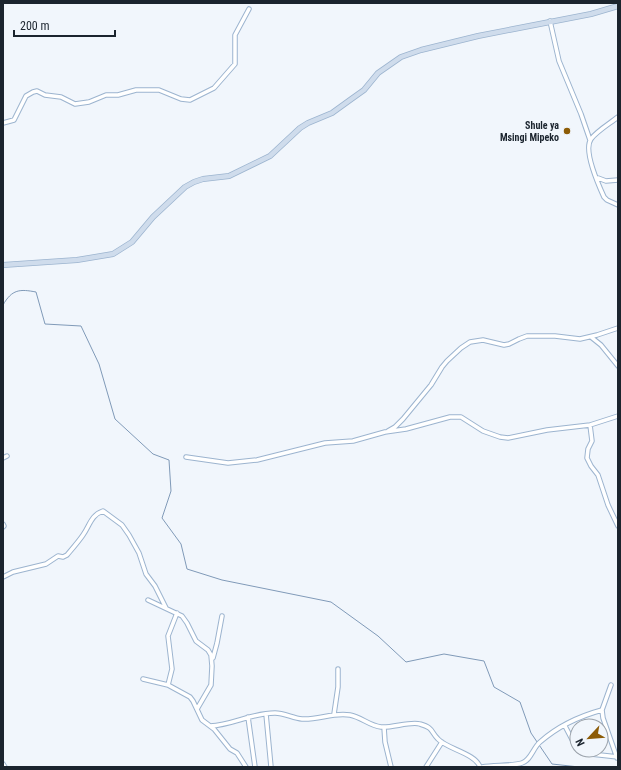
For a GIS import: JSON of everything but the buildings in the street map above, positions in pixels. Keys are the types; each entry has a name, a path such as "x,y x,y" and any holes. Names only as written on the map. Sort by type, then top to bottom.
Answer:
{"street":[{"path":"3,265 76,260 113,254 132,242 153,217 185,187 203,179 229,176 270,156 300,128 332,113 364,90 378,73 401,56 454,42 550,21 591,14 618,6"},
{"path":"3,123 14,120 26,96 37,91 45,95 61,97 75,104 89,102 106,94 118,95 136,90 159,90 181,99 193,99 214,88 235,64 235,35 249,9"},
{"path":"550,21 559,61 590,140 589,155 604,197 618,206"},
{"path":"590,140 618,117"},
{"path":"598,178 606,181 618,180"},
{"path":"385,432 399,424 431,385 442,367 461,348 470,342 483,340 504,345 527,336 555,336 573,339 591,337 618,328"},
{"path":"591,337 618,366"},
{"path":"186,457 214,462 238,463 276,456 325,443 353,441 456,416 466,419 483,431 508,438 547,430 590,425 618,416"},
{"path":"590,425 592,441 588,448 587,458 598,475 606,499 618,526"},
{"path":"3,577 13,572 46,564 58,556 64,557 84,534 92,518 96,514 103,511 122,525 129,535 139,553 146,574 155,586 166,608"},
{"path":"148,600 182,616 196,641 208,650 212,659"},
{"path":"168,685 172,669 169,633 177,613"},
{"path":"197,709 211,685 212,659 217,643 222,616"},
{"path":"334,714 338,687 338,669"},
{"path":"143,680 168,685 190,697 202,720 214,729 230,749 237,753 246,767"},
{"path":"611,685 602,710 603,718 617,758"},
{"path":"210,726 225,725 248,717 276,713 302,719 323,717 334,714 350,715 360,717 378,726 384,727 418,724 430,728 438,740 466,755 478,763 481,767 522,763 529,758 536,746 546,737 580,717 602,710"},
{"path":"266,714 272,767"},
{"path":"248,717 255,767"},
{"path":"214,729 218,726"},
{"path":"565,726 569,734"},
{"path":"384,727 385,742 390,766 385,767"},
{"path":"426,767 442,742"}],"waterway":[{"path":"3,305 6,300 17,291 36,292 45,324 81,326 99,364 115,419 153,454 169,460 171,491 162,518 181,544 187,569 222,580 331,602 378,636 406,662 444,654 484,661 494,687 520,702 531,733 552,764 579,767"}],"place":[{"name":"Shule ya Msingi Mipeko","path":"567,131"}]}
